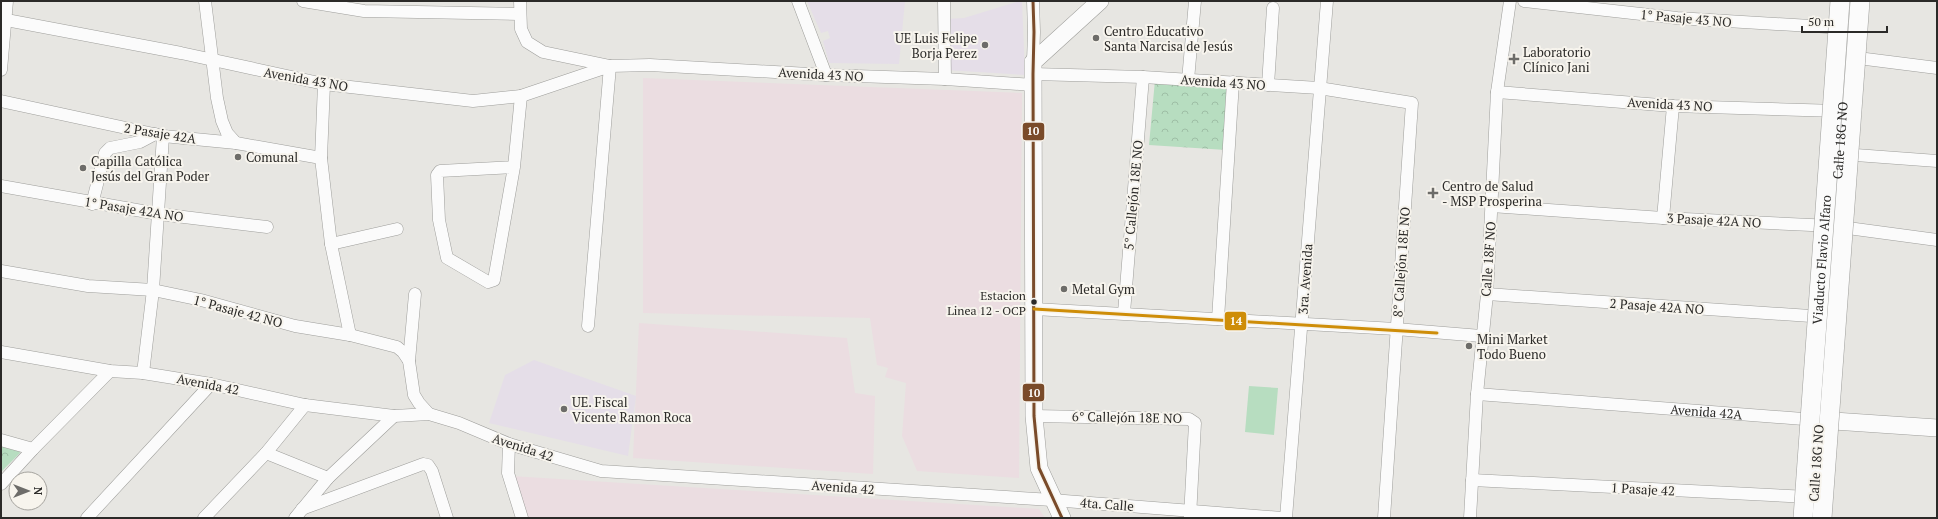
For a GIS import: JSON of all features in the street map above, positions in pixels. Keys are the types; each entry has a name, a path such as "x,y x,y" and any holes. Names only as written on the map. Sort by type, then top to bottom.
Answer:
{"main road":[{"name":"Viaducto Flavio Alfaro","path":"1803,518 1840,1"},
{"name":"Viaducto Flavio Alfaro","path":"1822,518 1860,1"}],"street":[{"path":"1,70 3,19 7,1"},
{"path":"205,1 217,98 222,121 227,133 236,143"},
{"path":"303,1 364,11 519,14"},
{"name":"Avenida 43 NO","path":"520,1 519,14 521,29 527,42 543,52 610,66 650,65 826,75 945,79 1033,74 1143,77 1319,88 1412,103"},
{"path":"798,1 826,75"},
{"path":"944,1 945,79"},
{"path":"1032,1 1034,32 1034,416 1039,468 1052,500 1062,518"},
{"path":"1033,74 1100,1"},
{"path":"1188,80 1195,1"},
{"name":"3ra. Avenida","path":"1286,518 1327,1"},
{"name":"Calle 18F NO","path":"1470,518 1476,394 1486,294 1498,92 1510,1"},
{"name":"1° Pasaje 43 NO","path":"1524,1 1677,18 1848,28"},
{"name":"Calle 18G NO","path":"1812,518 1850,1"},
{"path":"1268,85 1273,8"},
{"name":"Avenida 43 NO","path":"3,19 181,53 324,84 473,101 521,96 610,66"},
{"path":"1846,57 1937,68"},
{"path":"588,326 610,66"},
{"name":"5° Callejón 18E NO","path":"1124,313 1143,77"},
{"path":"1218,319 1233,82"},
{"path":"324,84 321,158 331,244 350,335"},
{"name":"Avenida 43 NO","path":"1498,92 1673,106 1842,111"},
{"path":"514,166 440,171 437,175 439,220 447,258 488,282 494,280 514,166 521,96"},
{"name":"2 Pasaje 42A","path":"1,101 159,135 236,143 321,158"},
{"name":"8° Callejón 18E NO","path":"1384,518 1412,103"},
{"path":"1663,218 1673,106"},
{"path":"92,204 104,153 110,148 140,142 159,135 159,214 153,290 143,373"},
{"path":"1839,154 1937,161"},
{"name":"1° Pasaje 42A NO","path":"1,186 92,204 267,227"},
{"name":"3 Pasaje 42A NO","path":"1491,206 1663,218 1833,226 1937,240"},
{"path":"331,244 398,229"},
{"name":"1° Pasaje 42 NO","path":"1,271 88,286 153,290 201,300 295,326 350,335 396,347 403,352 409,361"},
{"path":"415,294 409,361 414,395 429,414"},
{"name":"2 Pasaje 42A NO","path":"1486,294 1827,317"},
{"path":"1034,309 1396,329 1481,336"},
{"name":"Avenida 42","path":"1,352 110,372 143,373 210,384 305,405 394,416 429,414 509,444 601,471 1052,500"},
{"path":"1,484 33,448 110,372"},
{"path":"87,518 210,384"},
{"name":"Avenida 42A","path":"1476,394 1937,428"},
{"path":"204,518 266,453 305,405"},
{"path":"298,514 328,478 394,416"},
{"name":"6° Callejón 18E NO","path":"1034,416 1189,418 1193,420 1190,514"},
{"path":"1,440 33,448"},
{"path":"509,444 508,473 522,518"},
{"path":"266,453 328,478"},
{"path":"298,514 423,464 428,465 432,470 447,518"},
{"name":"1 Pasaje 42","path":"1472,480 1814,498"},
{"name":"4ta. Calle","path":"1052,500 1190,514 1282,518"}],"shaded area":[{"path":"807,1 905,1 899,64 829,63 823,41 830,38 828,31 821,33"},
{"name":"UE Luis Felipe Borja Perez","path":"1022,1 1025,75 946,70 946,19 964,18"},
{"path":"643,78 1022,93 1019,478 917,471 902,436 906,383 885,377 888,368 877,365 870,318 643,313"},
{"path":"639,323 847,338 855,393 875,396 873,474 633,458"},
{"name":"UE. Fiscal Vicente Ramon Roca","path":"534,360 636,396 628,456 489,423 505,375"},
{"path":"511,476 1039,509 1045,518 524,518"}],"green space":[{"path":"1155,80 1230,85 1226,150 1149,145"},
{"path":"1249,386 1278,388 1274,435 1245,432"},
{"path":"1,443 19,448 20,453 1,472"}],"transit line":[{"name":"10","path":"1033,1 1034,416 1039,468 1062,518"},
{"name":"14","path":"1034,309 1437,333"}],"place":[{"name":"Centro Educativo Santa Narcisa de Jesús","path":"1096,38"},
{"name":"UE Luis Felipe Borja Perez","path":"985,45"},
{"name":"Laboratorio Clínico Jani","path":"1514,59"},
{"name":"Comunal","path":"238,157"},
{"name":"Capilla Católica Jesús del Gran Poder","path":"83,168"},
{"name":"Centro de Salud - MSP Prosperina","path":"1433,193"},
{"name":"Metal Gym","path":"1064,289"},
{"name":"Estacion Linea 12 - OCP","path":"1034,302"},
{"name":"Mini Market Todo Bueno","path":"1469,346"},
{"name":"UE. Fiscal Vicente Ramon Roca","path":"564,409"}]}
